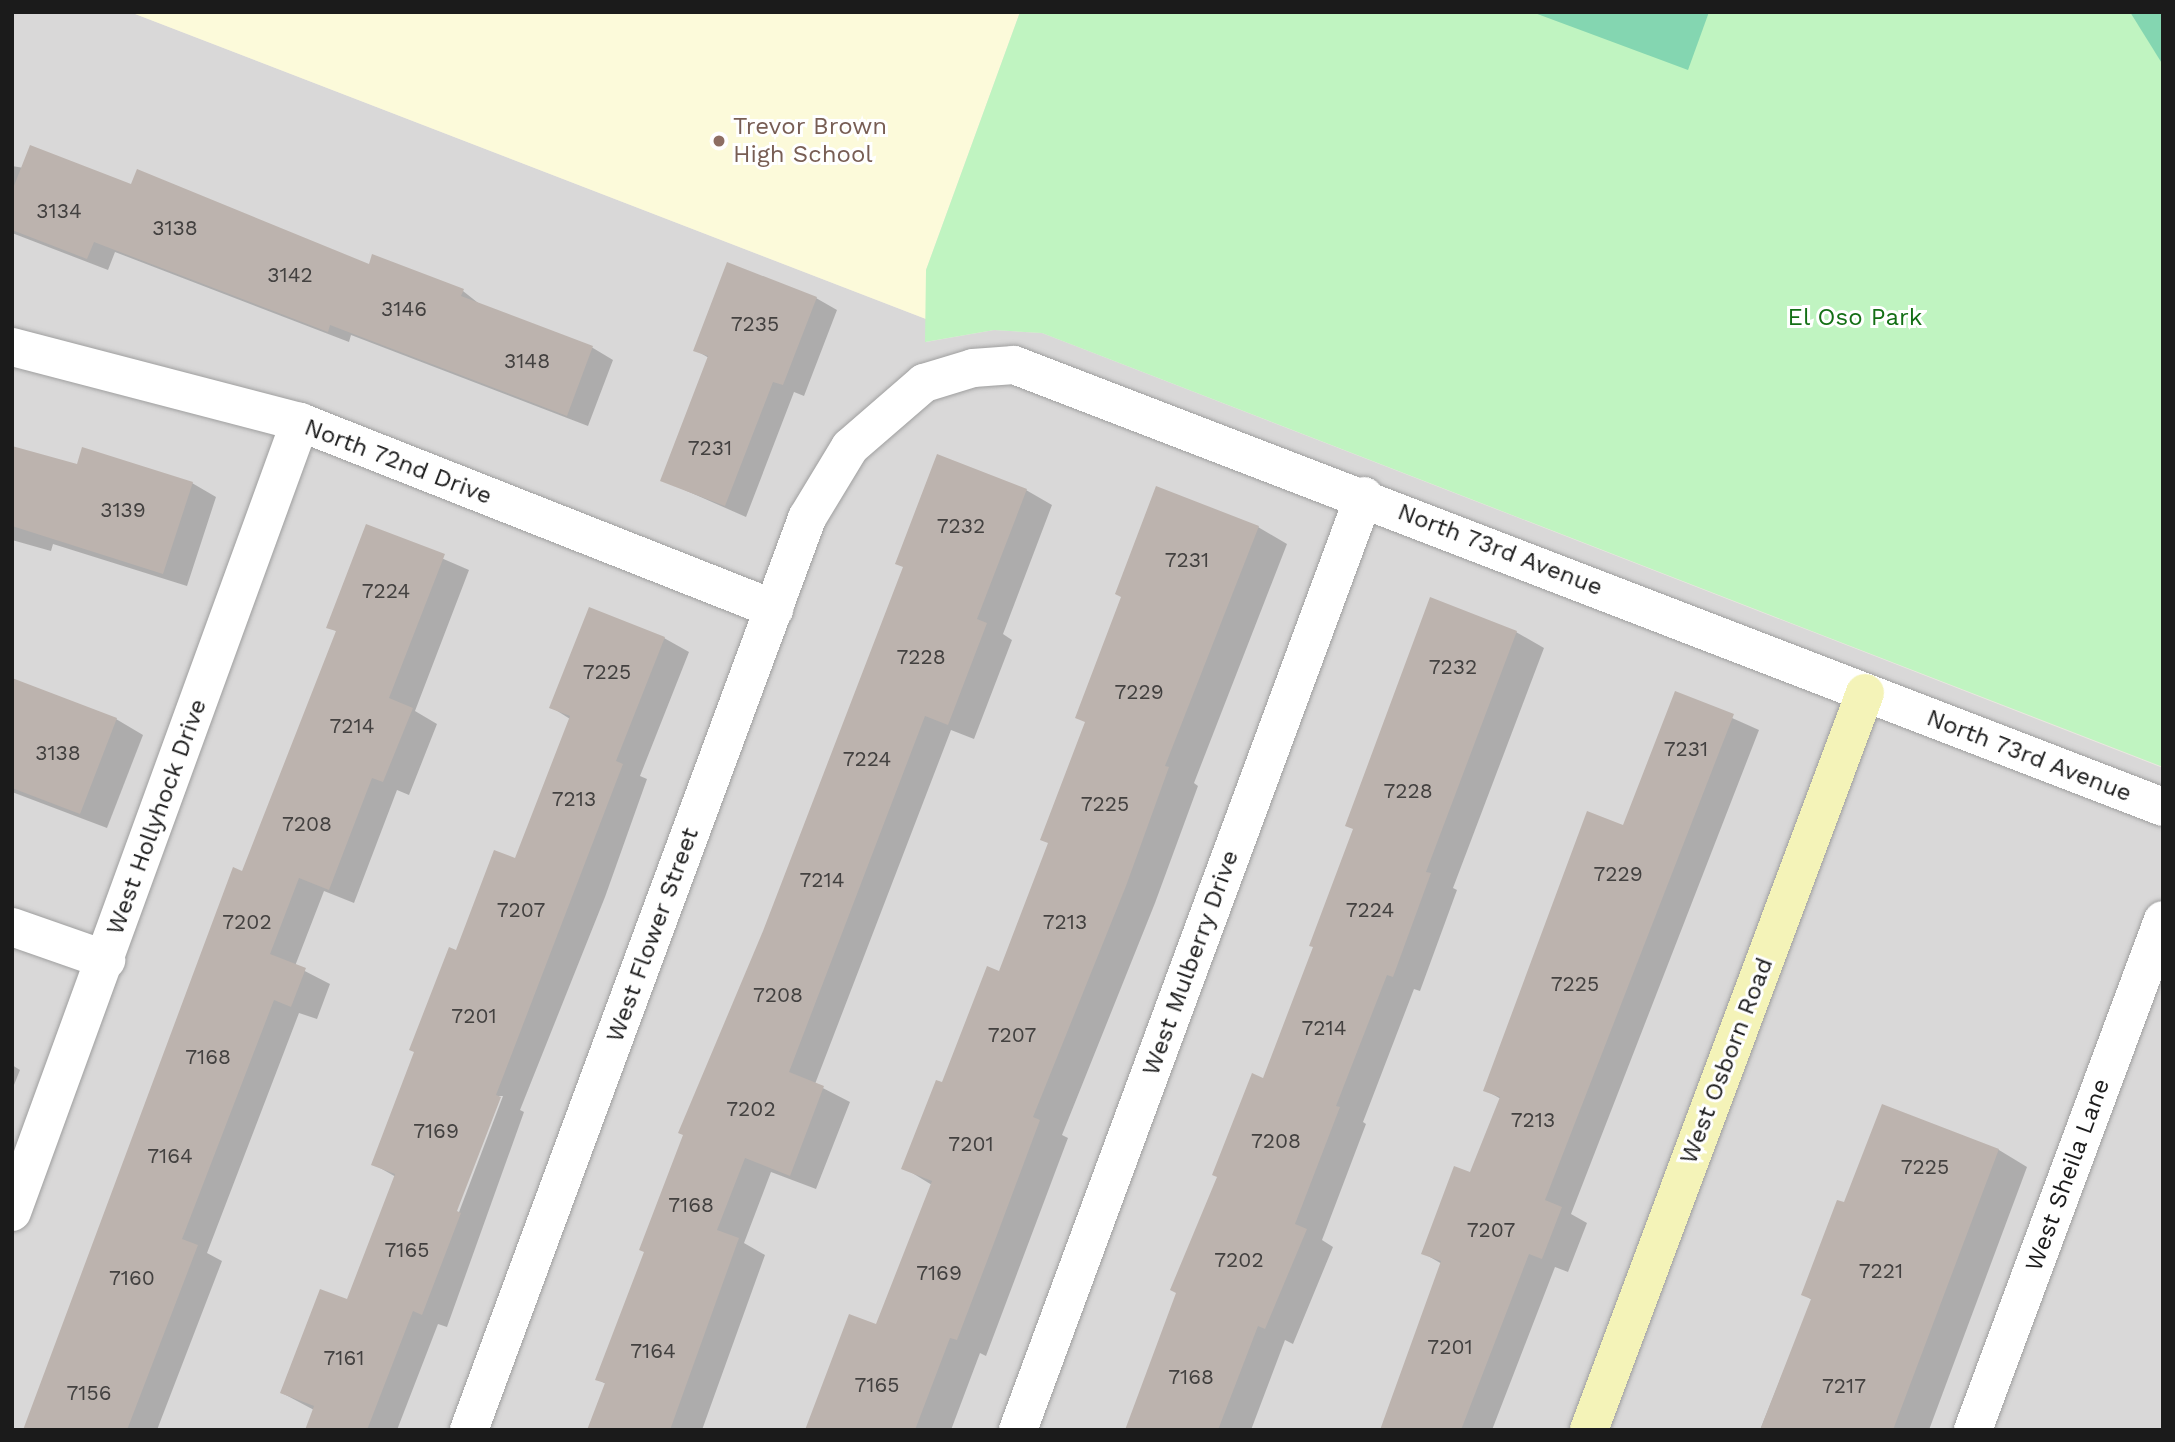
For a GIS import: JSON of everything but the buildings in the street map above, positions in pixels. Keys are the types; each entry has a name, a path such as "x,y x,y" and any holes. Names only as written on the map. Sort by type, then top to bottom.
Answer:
{"street":[{"name":"North 72nd Drive","path":"12,347 300,422 774,609"},
{"name":"North 73rd Avenue","path":"850,447 924,383 973,368 1013,365 1364,496 2163,807"},
{"name":"West Hollyhock Drive","path":"12,1212 300,422"},
{"name":"West Flower Street","path":"469,1430 807,518 850,447"},
{"name":"West Mulberry Drive","path":"1018,1430 1364,496"},
{"name":"West Osborn Road","path":"1589,1430 1865,693"},
{"name":"West Sheila Lane","path":"1973,1430 2163,920"},
{"path":"12,927 106,960"}],"shaded area":[{"path":"12,12 130,12 926,319 926,342 994,330 1042,333 2163,768 2163,1430 12,1430"},
{"name":"Trevor Brown High School","path":"130,12 1020,12 926,270 926,319"}],"green space":[{"name":"El Oso Park","path":"1020,12 2163,12 2163,767 1042,333 994,330 925,342 926,270"},
{"path":"1532,12 1709,12 1688,70"},
{"path":"2130,12 2163,12 2163,65"}],"place":[{"name":"Trevor Brown High School","path":"719,141"}]}
